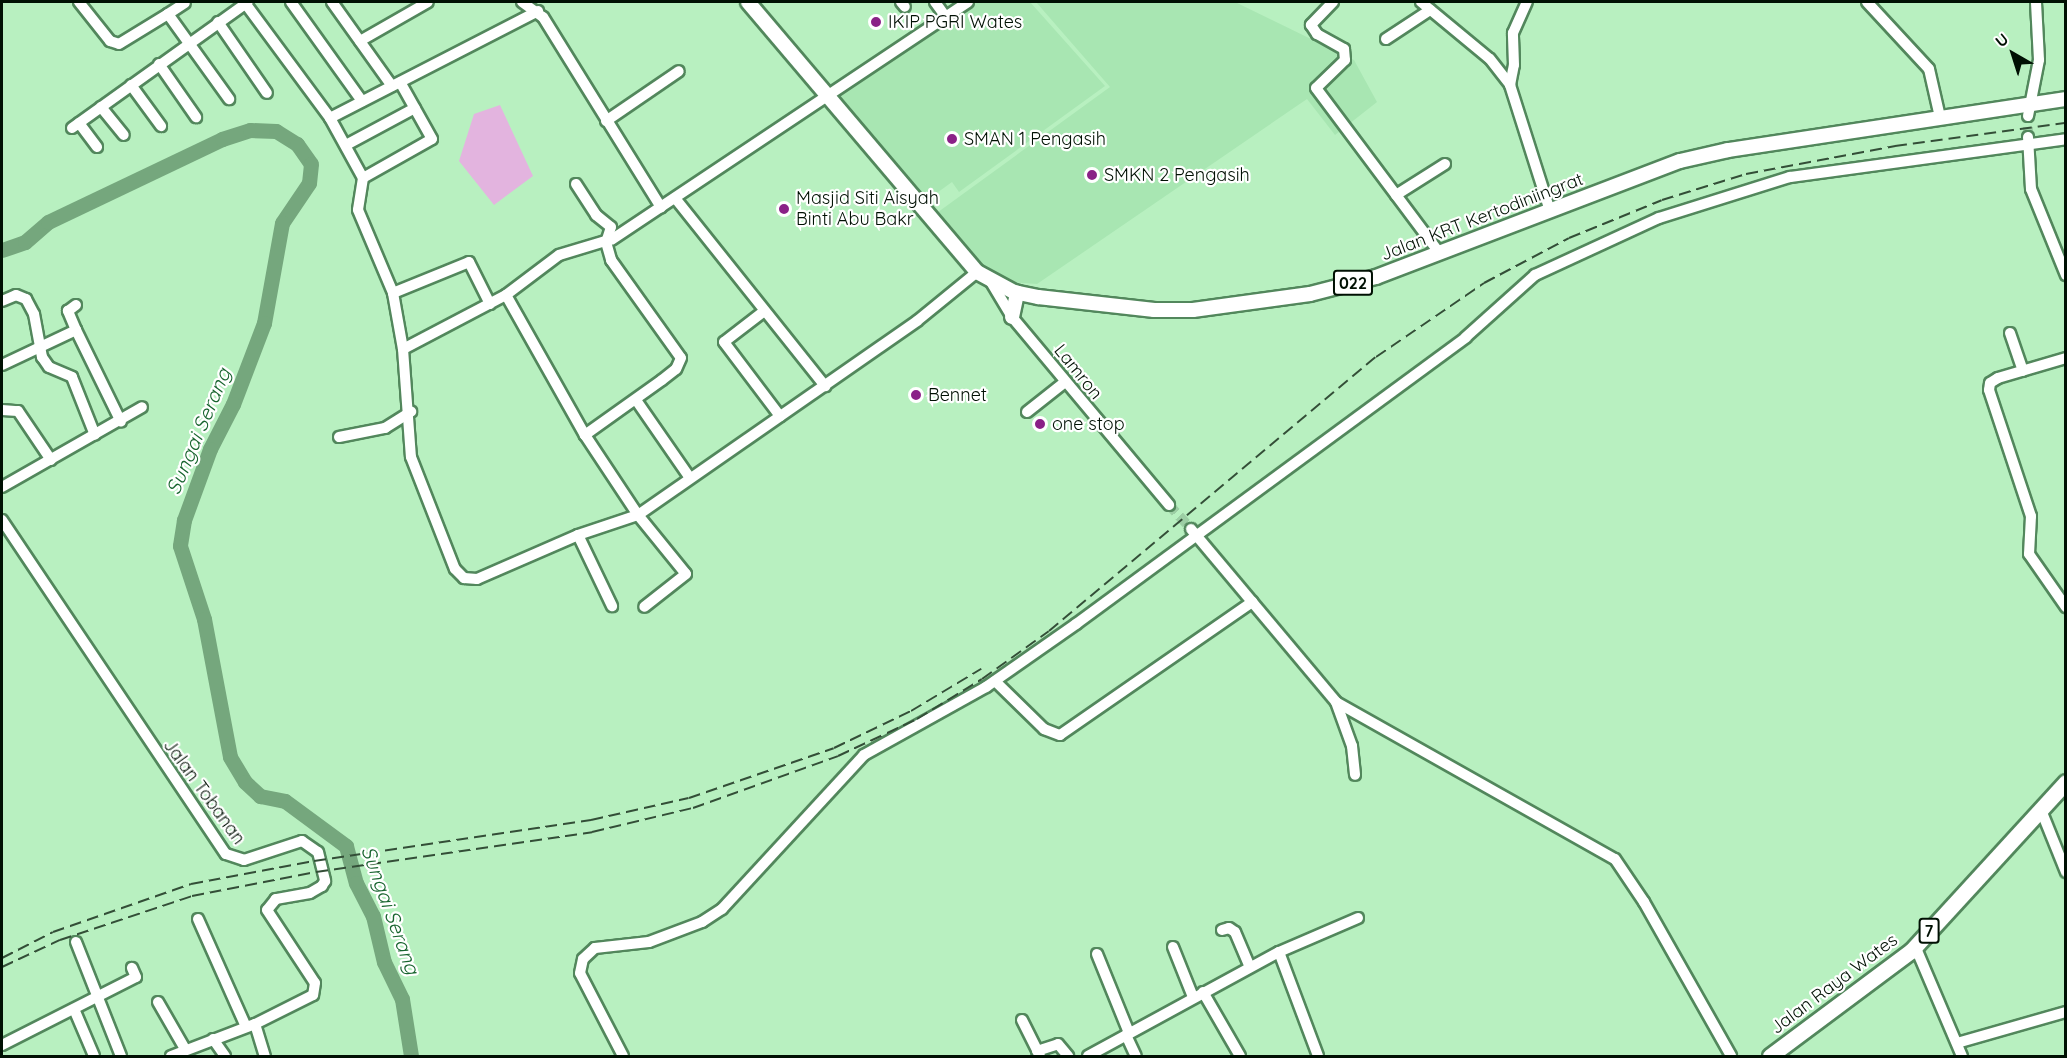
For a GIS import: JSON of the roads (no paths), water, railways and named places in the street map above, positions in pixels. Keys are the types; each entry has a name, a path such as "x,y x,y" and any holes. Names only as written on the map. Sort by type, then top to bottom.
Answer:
{"highway":[{"name":"Jalan Raya Wates","path":"1770,1056 1915,946 2066,782"}],"main road":[{"name":"Jalan KRT Kertodiniingrat","path":"748,2 830,96 976,272 991,282 1017,293 1154,310 1193,310 1310,294 1440,254 1680,161 1940,117 2029,110 2066,99"},
{"path":"1012,317 1017,293"}],"street":[{"path":"78,2 110,41 119,45 185,2"},
{"path":"97,147 76,125 247,2 330,118 363,178 358,201 360,218 393,293 403,349 411,412 411,457 455,569 464,578 477,579 579,535 638,515 917,321 976,272"},
{"path":"291,2 362,101"},
{"path":"332,2 360,41 415,108 432,139 363,178"},
{"path":"360,41 428,2"},
{"path":"522,2 538,11 662,207"},
{"path":"935,2 946,17"},
{"path":"403,349 506,296 559,255 606,242 830,96 968,2"},
{"path":"1333,2 1311,25 1317,34 1344,49 1345,60 1316,88 1440,254"},
{"path":"1421,2 1482,51 1510,85"},
{"path":"1527,2 1513,33 1510,85 1550,211"},
{"path":"1867,2 1929,69 1940,117"},
{"path":"2029,110 2039,60 2036,2"},
{"path":"1386,39 1430,10"},
{"path":"330,118 538,11"},
{"path":"168,15 229,99"},
{"path":"218,22 267,93"},
{"path":"159,64 196,117"},
{"path":"606,121 679,71"},
{"path":"131,85 161,126"},
{"path":"101,107 124,135"},
{"path":"346,145 415,108"},
{"path":"623,1056 580,973 583,959 595,948 660,938 702,922 722,909 864,755 995,681 1194,533 1466,337 1514,292 1558,261 1659,218 1790,177 2028,140 2066,139"},
{"path":"2028,140 2031,189 2066,275"},
{"path":"1396,195 1445,164"},
{"path":"576,184 596,215 609,222 606,242 611,260 681,358 676,369 585,435"},
{"path":"675,198 825,386"},
{"path":"393,293 469,261 490,304"},
{"name":"Lamron","path":"991,282 1012,317 1169,505"},
{"path":"2,301 16,295 26,298 34,314 39,350 49,367 72,377 95,435"},
{"path":"506,296 585,435 638,515 686,574 644,607"},
{"path":"76,305 68,311 122,422"},
{"path":"764,312 724,342 780,416"},
{"path":"2,365 39,350 76,330"},
{"path":"2010,333 2023,370"},
{"path":"2066,358 1998,378 1990,383 1989,390 2031,516 2030,554 2066,608"},
{"path":"1027,412 1065,382"},
{"path":"636,400 690,478"},
{"path":"2,487 122,422 142,407"},
{"path":"2,410 18,411 51,460"},
{"path":"339,437 385,428 411,412"},
{"name":"Jalan Tobanan","path":"2,520 226,854 244,860 302,842 318,852 325,881 322,886 310,893 276,899 267,910 308,968 316,989 307,1000 250,1026 171,1056"},
{"path":"1194,533 1336,702 1352,746 1355,775"},
{"path":"579,535 612,606"},
{"path":"995,681 1044,729 1060,735 1252,602"},
{"path":"1336,702 1616,859 1644,902 1731,1056"},
{"path":"2041,810 2066,872"},
{"path":"1088,1056 1279,952 1358,918"},
{"path":"198,919 265,1056"},
{"path":"1221,930 1229,928 1235,932 1250,968"},
{"path":"76,942 96,998 121,1056"},
{"path":"1915,946 1962,1056"},
{"path":"1173,947 1198,995 1240,1056"},
{"path":"1279,952 1318,1056"},
{"path":"1097,954 1136,1056"},
{"path":"2,1045 135,977 132,968"},
{"path":"158,1002 185,1049"},
{"path":"74,1009 94,1056"},
{"path":"1957,1043 2066,1012"},
{"path":"1022,1020 1039,1054 1058,1044 1068,1056"},
{"path":"213,1039 225,1056"}],"waterway":[{"name":"Sungai Serang","path":"2,250 25,242 48,222 222,139 250,130 276,131 297,144 311,164 309,183 282,223 264,323 233,404 210,449 184,520 180,546 204,619 230,757 245,782 260,796 285,801 346,846 356,883 373,916 384,962 402,999 411,1056"}],"tunnel":[{"path":"2028,116 2028,137"},
{"path":"1169,505 1191,529"}],"railway":[{"path":"2,967 60,940 192,896 316,872 592,832 693,808 838,756 917,719 982,679 1049,631 1376,357 1484,283 1569,238 1662,200 1746,174 1895,146 2066,123"},
{"path":"2,958 53,932 191,884 314,861 591,820 689,798 834,748 911,711 981,669"}],"place":[{"name":"IKIP PGRI Wates","path":"876,22"},
{"name":"SMAN 1 Pengasih","path":"952,139"},
{"name":"SMKN 2 Pengasih","path":"1092,175"},
{"name":"Masjid Siti Aisyah Binti Abu Bakr","path":"784,209"},
{"name":"Bennet","path":"916,395"},
{"name":"one stop","path":"1040,424"}]}
